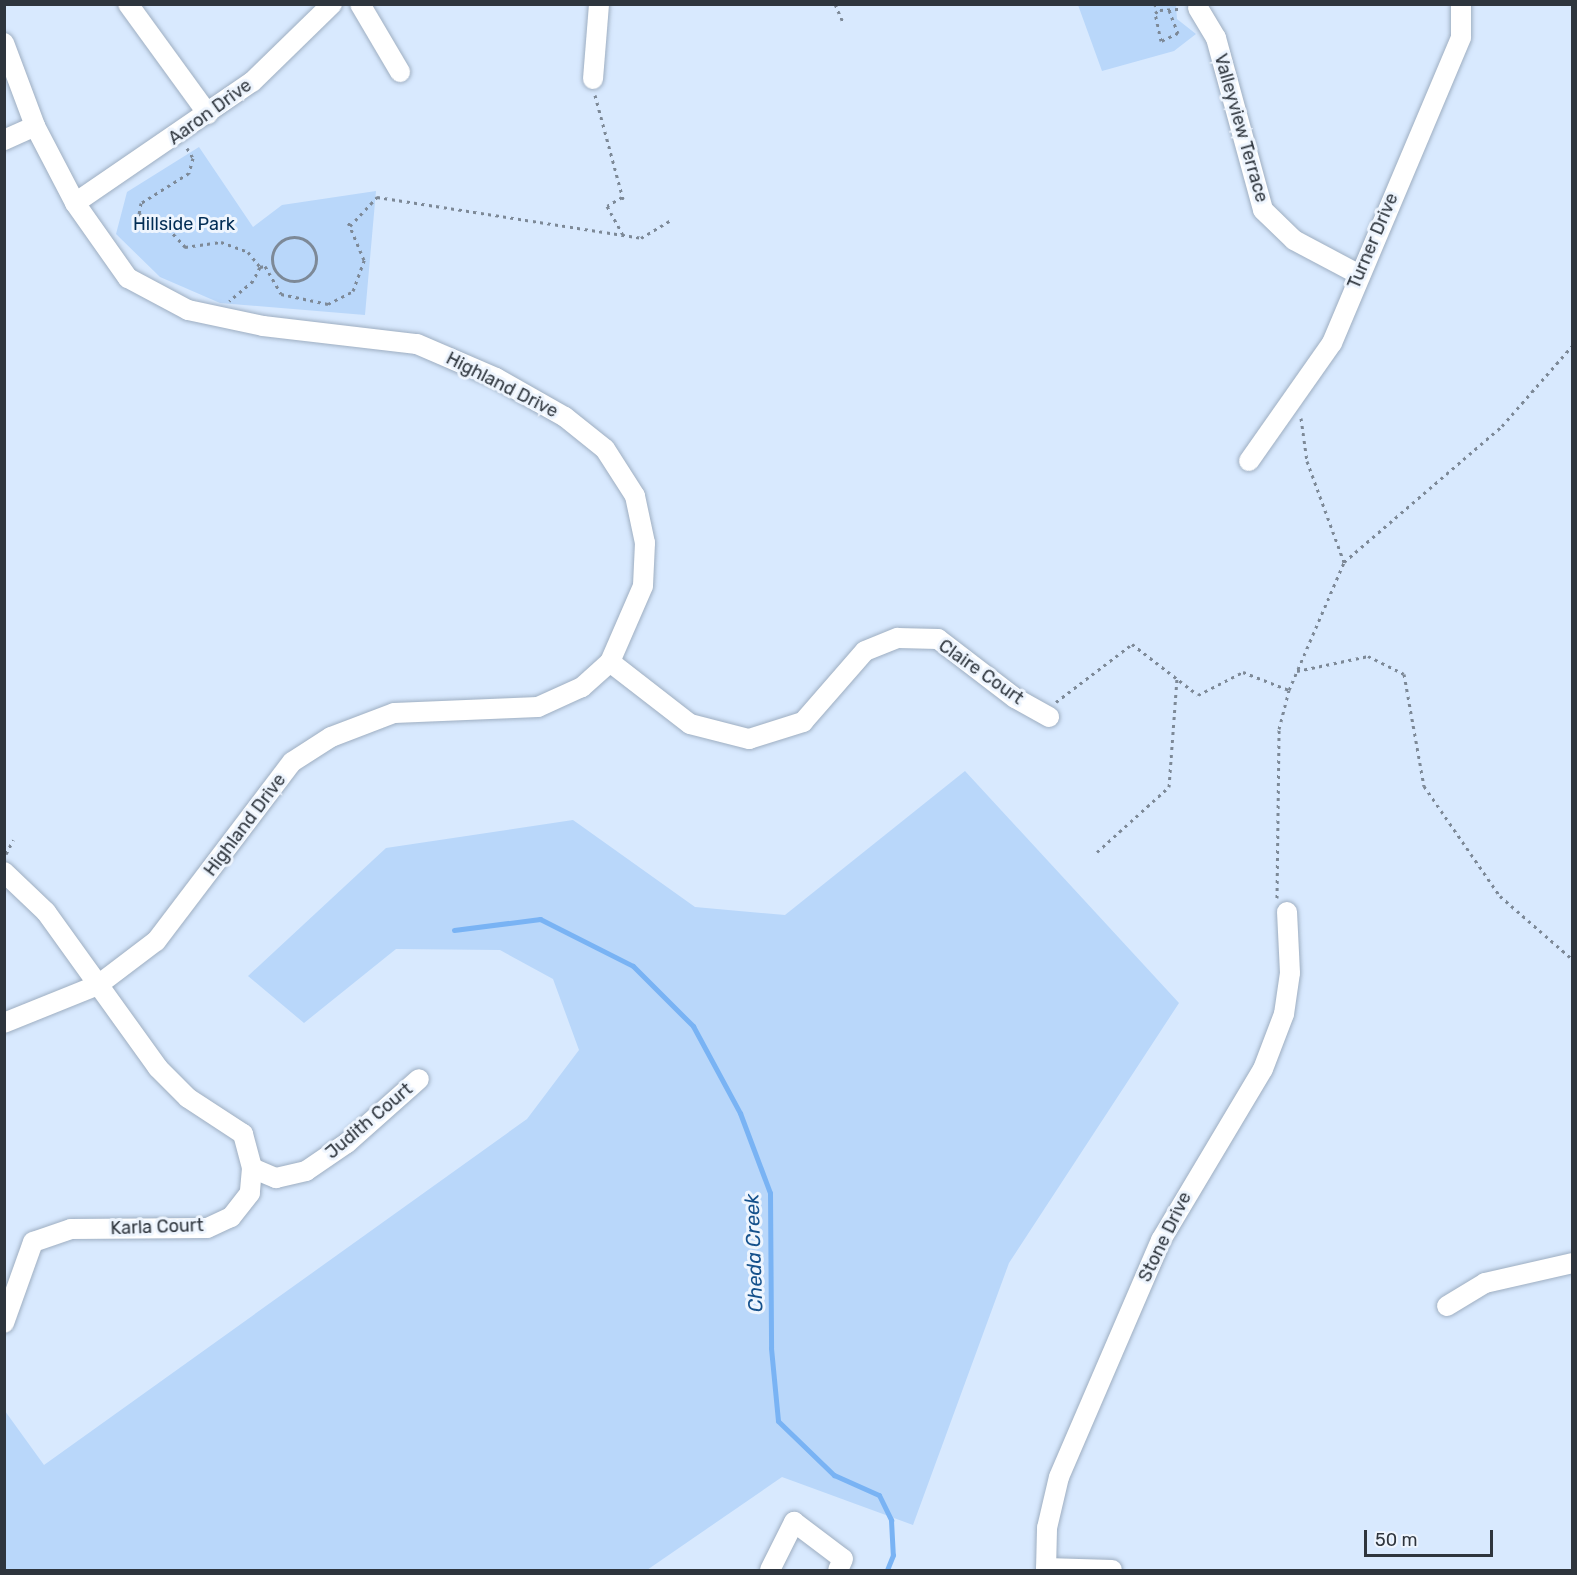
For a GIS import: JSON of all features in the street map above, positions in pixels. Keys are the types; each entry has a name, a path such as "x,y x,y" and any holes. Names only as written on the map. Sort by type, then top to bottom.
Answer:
{"street":[{"path":"128,4 208,114"},
{"name":"Aaron Drive","path":"75,203 178,135 252,82 332,4"},
{"path":"360,4 400,72"},
{"path":"593,79 599,4"},
{"name":"Turner Drive","path":"1249,461 1332,343 1358,274 1461,37 1461,4"},
{"name":"Valleyview Terrace","path":"1198,8 1216,38 1263,210 1293,240 1358,274"},
{"name":"Highland Drive","path":"4,43 35,126 75,203 128,278 188,310 218,317 417,344 546,406 605,449 634,496 645,543 643,586 610,662 582,687 538,707 394,712 331,736 292,762 156,941 98,985 4,1023"},
{"path":"4,140 35,126"},
{"name":"Claire Court","path":"610,662 690,724 749,740 803,722 865,651 898,638 938,639 1047,716"},
{"name":"Karla Court","path":"4,872 46,912 158,1068 188,1098 243,1134 252,1168 250,1193 231,1216 207,1228 71,1229 33,1242 4,1323"},
{"name":"Stone Drive","path":"1046,1569 1047,1528 1059,1477 1161,1240 1263,1069 1284,1014 1290,973 1287,912"},
{"name":"Judith Court","path":"252,1168 276,1178 306,1171 347,1143 418,1079"},
{"path":"1447,1306 1485,1283 1572,1263"},
{"path":"770,1570 794,1522 843,1559 838,1570"},
{"path":"1046,1569 1112,1570"}],"path":[{"path":"835,4 843,22"},
{"path":"1154,4 1160,10 1169,10 1178,33 1161,41 1152,18 1160,10"},
{"path":"593,79 622,198 607,206 622,235"},
{"path":"178,135 193,158 189,173 141,203 140,214 163,223 185,247 221,242 248,252 260,267"},
{"path":"265,266 281,294 328,304 353,291 364,260 349,224 377,197 641,237 673,219"},
{"path":"218,317 260,267 272,266 286,280 300,280 312,272 314,251 305,239 290,237 273,250 272,266"},
{"path":"1287,912 1276,897 1275,774 1288,690 1344,562 1502,426 1572,346"},
{"path":"1289,405 1300,414 1307,461 1344,562"},
{"path":"1047,716 1060,697 1132,644 1198,695 1243,672 1288,690"},
{"path":"1297,671 1368,656 1404,674 1424,786 1500,896 1572,959"},
{"path":"1097,852 1169,787 1177,677"},
{"path":"5,855 14,840"}],"green space":[{"path":"1078,5 1176,5 1177,19 1196,34 1174,51 1102,71"},
{"name":"Hillside Park","path":"199,147 253,227 282,205 376,191 365,315 220,303 160,277 116,234 127,192"},
{"path":"965,771 1179,1003 1009,1263 913,1525 782,1477 647,1570 5,1570 5,1411 44,1465 527,1119 579,1050 553,979 500,950 396,949 304,1023 248,976 386,848 573,820 695,907 785,915"}],"waterway":[{"name":"Cheda Creek","path":"454,930 540,919 633,966 693,1026 740,1113 770,1193 771,1348 778,1421 834,1475 879,1495 891,1520 893,1555 887,1570"}]}
